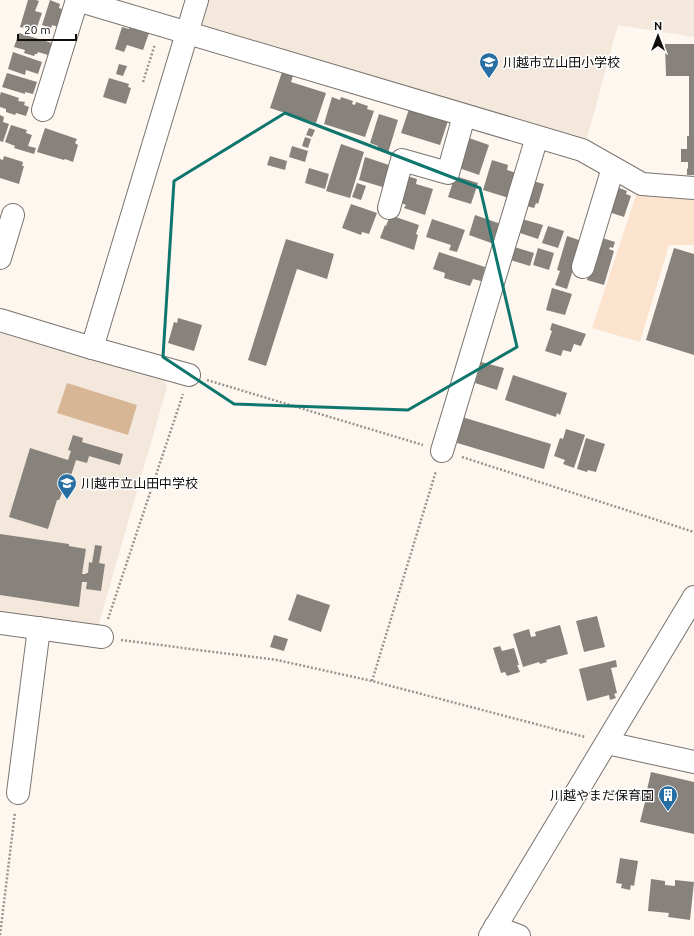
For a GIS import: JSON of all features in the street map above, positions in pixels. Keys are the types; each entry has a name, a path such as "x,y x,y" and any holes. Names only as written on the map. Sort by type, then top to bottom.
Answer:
{"street":[{"path":"44,110 77,0 582,150 642,184 694,188"},
{"path":"92,348 197,0"},
{"path":"389,208 402,160 448,173 464,116"},
{"path":"442,451 537,137"},
{"path":"583,266 613,168"},
{"path":"0,258 13,216"},
{"path":"0,320 189,375"},
{"path":"519,936 492,931 694,597"},
{"path":"0,623 102,637"},
{"path":"18,793 39,628"},
{"path":"607,743 694,762"}],"path":[{"path":"143,82 161,25"},
{"path":"189,375 102,637 277,660 372,681 607,743"},
{"path":"372,681 442,451"},
{"path":"0,934 18,793"}],"highlighted area":[{"path":"285,113 480,188 517,347 408,410 234,404 163,357 174,181"}],"shaded area":[{"name":"川越市立山田小学校","path":"205,0 694,0 694,37 618,25 586,142 204,29 199,21"},
{"path":"637,192 694,195 694,245 669,245 640,342 592,328"},
{"name":"川越市立山田中学校","path":"0,330 163,378 167,387 98,627 0,613"},
{"path":"67,383 137,405 128,435 57,413"}],"building":[{"path":"28,0 39,1 35,11 42,13 36,30 20,27"},
{"path":"50,0 60,4 59,8 65,10 59,27 52,25 51,28 42,25"},
{"path":"122,27 129,29 130,27 149,33 143,50 127,45 124,52 115,49"},
{"path":"19,33 52,43 48,55 38,52 34,56 24,53 25,50 14,47"},
{"path":"665,44 694,44 694,175 687,175 688,162 681,162 681,149 687,149 687,136 689,136 689,76 666,76"},
{"path":"13,52 42,62 38,74 26,70 25,75 8,69"},
{"path":"119,64 127,66 123,76 116,74"},
{"path":"283,69 294,73 291,82 326,93 316,123 270,108"},
{"path":"7,73 37,82 33,94 25,92 25,94 2,87"},
{"path":"109,78 129,84 128,87 131,88 126,104 103,97"},
{"path":"1,92 19,98 18,101 25,102 24,105 29,107 26,116 6,112 6,109 0,107"},
{"path":"332,97 340,100 341,97 353,101 352,104 355,105 356,102 368,106 367,109 374,111 365,137 324,124"},
{"path":"409,109 448,121 440,145 401,133"},
{"path":"379,114 398,120 388,153 377,150 378,146 370,143"},
{"path":"0,115 4,117 3,122 9,124 3,142 0,141"},
{"path":"11,125 27,130 26,133 32,135 28,146 36,148 34,154 14,148 15,146 5,142"},
{"path":"45,128 77,139 75,143 78,145 73,162 37,152"},
{"path":"309,128 315,130 312,137 306,135"},
{"path":"305,137 311,139 308,148 302,146"},
{"path":"469,138 489,145 479,175 459,168"},
{"path":"341,144 364,152 350,198 326,191"},
{"path":"292,146 308,151 305,162 289,157"},
{"path":"4,156 23,162 22,166 24,166 19,184 0,178 0,159 3,160"},
{"path":"270,156 287,161 285,170 267,165"},
{"path":"365,157 392,166 386,188 359,180"},
{"path":"492,160 508,165 507,170 516,173 509,198 483,190"},
{"path":"309,168 329,174 325,189 305,183"},
{"path":"407,176 417,179 416,184 433,189 425,215 404,208 406,205 399,202"},
{"path":"455,176 478,183 471,204 448,197"},
{"path":"529,180 544,184 538,204 536,203 534,208 523,205"},
{"path":"357,183 366,186 361,200 352,197"},
{"path":"617,187 627,191 626,194 631,196 624,217 609,212"},
{"path":"351,204 377,213 369,234 362,232 361,235 342,228"},
{"path":"390,215 419,225 414,250 380,238"},
{"path":"475,215 501,224 494,244 469,235"},
{"path":"432,219 465,230 457,252 449,250 451,245 426,237"},
{"path":"522,219 543,225 538,239 517,232"},
{"path":"548,226 564,231 558,248 542,243"},
{"path":"567,236 582,241 567,289 555,285 560,271 557,270"},
{"path":"599,237 615,242 613,248 610,247 609,249 614,251 604,285 587,280"},
{"path":"286,239 334,254 327,279 297,269 266,366 248,360"},
{"path":"511,246 534,253 530,266 507,259"},
{"path":"538,248 554,253 549,270 533,265"},
{"path":"674,248 694,254 694,355 646,340"},
{"path":"439,252 485,267 481,281 473,279 470,286 444,278 445,273 433,269"},
{"path":"552,288 572,294 565,315 546,310"},
{"path":"178,318 202,325 194,351 168,343 174,322 177,323"},
{"path":"552,323 586,334 581,346 574,344 571,352 563,350 561,356 545,351 552,331 550,330"},
{"path":"481,362 504,368 497,390 475,383"},
{"path":"513,375 567,393 560,415 557,413 556,417 505,400"},
{"path":"462,417 551,444 544,469 454,442"},
{"path":"566,429 585,435 574,468 563,464 565,460 554,456 560,438 563,439"},
{"path":"73,435 83,438 82,442 123,454 120,465 89,456 87,463 76,460 65,494 62,493 59,500 57,500 48,529 9,517 30,448 68,460 71,451 68,450"},
{"path":"586,438 605,444 596,472 588,470 587,472 577,469"},
{"path":"0,534 69,544 69,546 86,549 82,574 88,573 89,562 92,563 95,545 102,546 99,563 105,564 101,591 86,589 87,582 82,582 79,607 0,595"},
{"path":"297,594 330,605 321,632 288,620"},
{"path":"597,616 605,647 584,652 576,621"},
{"path":"560,625 568,654 546,660 547,662 540,664 539,662 523,667 513,634 529,629 531,637 536,636 535,632"},
{"path":"274,635 288,639 284,651 270,647"},
{"path":"500,646 502,651 514,648 519,665 517,665 520,672 507,676 505,672 501,673 493,648"},
{"path":"616,660 617,667 611,668 617,693 614,694 616,698 610,700 609,695 587,701 579,669"},
{"name":"川越やまだ保育園","path":"651,772 694,782 694,834 640,822 645,802 639,800 642,789 647,790"},
{"path":"620,858 638,861 634,886 631,885 630,890 621,888 622,884 616,883"},
{"path":"651,879 665,881 665,885 675,886 675,880 694,882 690,920 668,917 669,913 648,911"}],"place":[{"name":"川越市立山田小学校","path":"489,79"},
{"name":"川越市立山田中学校","path":"67,500"},
{"name":"川越やまだ保育園","path":"668,812"}]}
